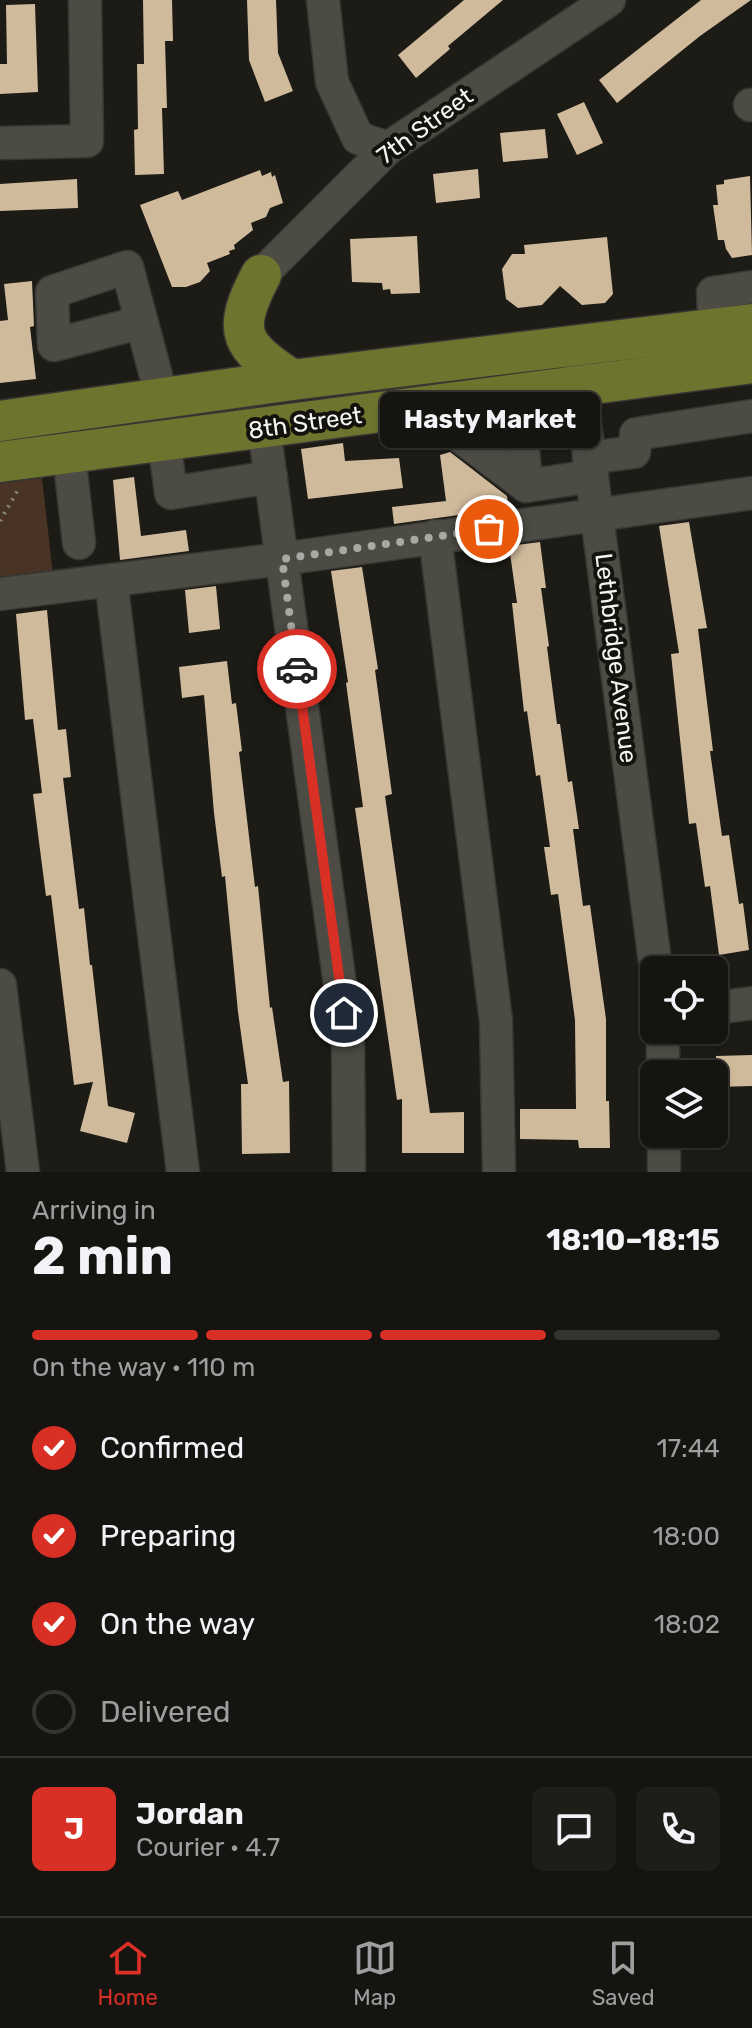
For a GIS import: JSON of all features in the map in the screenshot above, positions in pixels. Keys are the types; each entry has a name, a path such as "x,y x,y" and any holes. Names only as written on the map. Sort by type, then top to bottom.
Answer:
{"main road":[{"path":"261,275 247,300 244,326 247,343 259,358 292,380"},
{"name":"8th Street","path":"0,462 264,429 455,418 578,366 733,326"},
{"name":"8th Street","path":"0,421 292,380 578,366 752,363"}],"street":[{"path":"0,143 87,141 85,0"},
{"path":"323,0 332,82 358,138 388,148"},
{"name":"7th Street","path":"261,275 388,148 609,0"},
{"path":"733,326 713,293 752,287"},
{"path":"142,322 162,398"},
{"name":"Lethbridge Avenue","path":"578,366 654,956"},
{"path":"526,486 634,452 636,434 752,416"},
{"path":"455,418 526,486"},
{"path":"455,418 521,424 526,486"},
{"path":"264,429 348,1043 349,1172"},
{"path":"164,441 171,493 271,477"},
{"path":"69,454 79,543"},
{"path":"0,594 597,515 751,502"},
{"path":"435,536 496,1021 499,1172"},
{"path":"111,580 183,1172"},
{"path":"0,985 23,1172"},
{"path":"728,1006 752,1003"},
{"path":"664,1148 664,1172"}],"shaded area":[{"path":"42,478 53,575 0,581 0,483"}],"building":[{"path":"143,0 172,0 173,41 165,41 167,108 162,108 164,174 135,175 137,64 144,64"},
{"path":"247,0 276,0 278,53 293,91 265,102 249,60"},
{"path":"464,0 503,0 448,46 450,49 416,78 398,55"},
{"path":"701,0 751,0 700,36 617,103 599,80"},
{"path":"35,4 38,92 0,94 0,64 7,64 6,5"},
{"path":"584,102 603,143 577,155 557,114"},
{"path":"545,129 548,158 503,162 500,133"},
{"path":"478,169 480,198 436,203 433,174"},
{"path":"260,170 262,176 271,172 272,177 275,175 283,203 270,208 266,217 251,223 253,230 234,245 235,249 229,251 230,254 207,263 210,271 200,282 186,287 172,287 140,205 178,191 182,200"},
{"path":"750,176 752,255 732,258 724,240 718,240 713,205 718,205 716,185 724,184 724,180"},
{"path":"77,179 78,208 0,211 0,184"},
{"path":"417,236 420,293 391,294 390,289 383,290 382,283 352,282 350,239"},
{"path":"607,237 613,294 605,303 582,305 560,286 542,305 518,308 506,299 502,269 512,254 525,254 524,245"},
{"path":"32,281 34,326 30,327 36,379 0,383 0,321 8,320 4,284"},
{"path":"343,443 345,461 399,458 403,488 308,499 301,449"},
{"path":"450,452 507,496 509,508 394,524 392,507 446,501 440,455"},
{"path":"134,477 141,536 186,530 189,551 120,560 113,480"},
{"path":"689,522 707,628 698,629 713,751 710,751 722,836 729,835 749,950 719,955 710,886 705,887 696,823 689,824 671,654 679,653 659,526"},
{"path":"540,542 546,588 541,588 557,724 560,724 568,782 572,781 579,829 573,829 583,906 590,905 606,1019 606,1101 609,1101 610,1148 579,1148 578,1140 520,1139 520,1109 576,1109 575,1020 558,894 551,895 544,847 550,847 540,775 536,776 527,711 524,712 512,603 517,603 509,546"},
{"path":"362,567 378,669 375,670 392,794 385,796 430,1113 464,1112 464,1153 402,1153 402,1099 397,1100 355,808 363,807 331,571"},
{"path":"216,586 220,629 189,633 185,590"},
{"path":"47,610 58,730 66,729 71,777 63,778 79,909 84,908 108,1106 135,1113 127,1143 80,1131 93,1082 74,1085 51,895 46,896 33,794 42,793 33,719 25,720 16,614"},
{"path":"227,661 242,751 239,752 255,887 258,886 270,1008 283,1082 289,1081 290,1153 242,1154 241,1084 248,1084 225,876 222,877 214,813 204,695 182,698 179,667"},
{"path":"752,1055 752,1086 728,1087 728,1060 716,1060 716,1056"}],"way so far":[{"path":"297,669 282,559 489,529"}],"place":[{"name":"Hasty Market","path":"489,529"}],"route":[{"path":"297,669 344,1013"}]}
